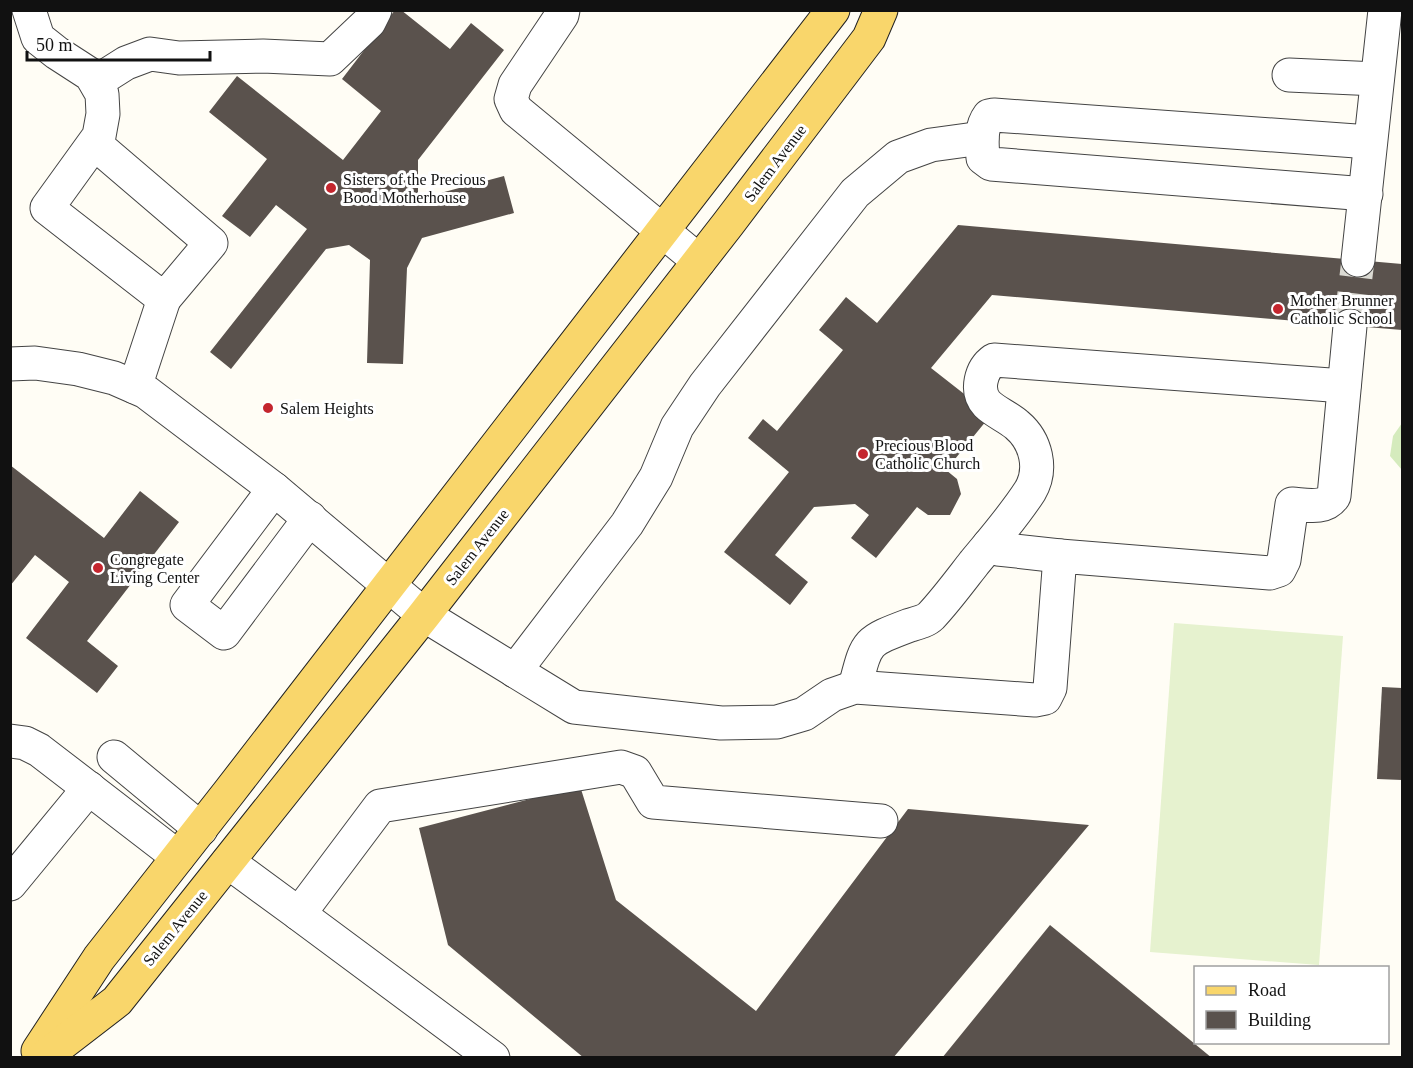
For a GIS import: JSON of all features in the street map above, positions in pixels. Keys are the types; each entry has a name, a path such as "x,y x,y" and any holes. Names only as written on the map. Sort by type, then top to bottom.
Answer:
{"main road":[{"path":"34,1058 99,958 833,10"},
{"name":"Salem Avenue","path":"43,1058 117,1001 424,615 699,261 869,38 881,10"},
{"path":"302,767 344,684 381,640 388,586"}],"lane":[{"path":"29,10 38,38 92,75 102,93 103,114 99,136 47,208 164,299"},
{"path":"96,82 126,63 150,54 179,58 263,56 330,59 369,22 375,10"},
{"path":"563,10 562,15 515,85 511,99 516,110 699,261"},
{"path":"1358,260 1385,10"},
{"path":"1288,75 1377,79"},
{"path":"1366,194 991,164 982,158 982,138 985,121 989,116 994,115 1370,142"},
{"path":"515,671 627,524 656,477 677,427 705,385 855,193 898,157 931,145 982,138"},
{"path":"94,143 211,243 164,299 135,387"},
{"path":"989,545 998,549 1060,556 1270,573 1279,570 1284,560 1292,504 1321,505 1330,502 1334,496 1350,326"},
{"path":"855,687 864,653 872,642 881,636 928,619 989,545 1031,489 1037,464 1034,448 1018,425 987,404 981,393 983,374 987,365 994,360 1344,386"},
{"path":"10,364 34,363 78,369 114,378 146,392 274,489 424,615 574,707 721,723 777,722 804,714 832,695 855,687 1035,700 1045,698 1050,688 1060,556"},
{"path":"274,489 187,605 224,633 310,518"},
{"path":"10,741 25,743 39,750 178,857"},
{"path":"114,757 201,829"},
{"path":"300,914 380,806 621,767 635,772 653,802 881,821"},
{"path":"10,884 88,788"},
{"path":"228,862 493,1058"}],"green space":[{"path":"1402,423 1402,470 1390,456 1393,436"},
{"path":"1174,623 1343,636 1319,965 1150,952"}],"building":[{"name":"Sisters of the Precious Bood Motherhouse","path":"395,10 401,10 450,49 471,23 504,50 418,160 418,199 504,176 514,213 422,238 407,268 403,364 367,363 370,260 349,245 326,249 231,369 210,352 307,229 276,205 250,237 222,216 267,159 209,112 237,76 343,160 381,111 342,79"},
{"path":"958,225 1402,264 1402,330 992,295 931,368 991,415 946,470 957,479 961,494 950,515 928,515 917,507 876,558 851,538 869,515 855,504 814,507 775,555 808,582 790,605 724,552 789,472 748,438 763,419 777,431 843,350 819,330 846,297 877,323"},
{"name":"Congregate Living Center","path":"10,465 104,538 140,491 179,522 87,641 118,666 97,693 26,638 69,582 35,555 10,586"},
{"path":"1382,687 1402,688 1402,780 1377,779"},
{"path":"580,786 616,900 756,1011 908,809 1089,825 893,1058 584,1058 448,945 419,828"},
{"path":"1050,925 1212,1058 942,1058"}],"tunnel":[{"path":"1350,326 1358,260"}],"place":[{"name":"Sisters of the Precious Bood Motherhouse","path":"331,188"},
{"name":"Mother Brunner Catholic School","path":"1278,309"},
{"name":"Salem Heights","path":"268,408"},
{"name":"Precious Blood Catholic Church","path":"863,454"},
{"name":"Congregate Living Center","path":"98,568"}]}
